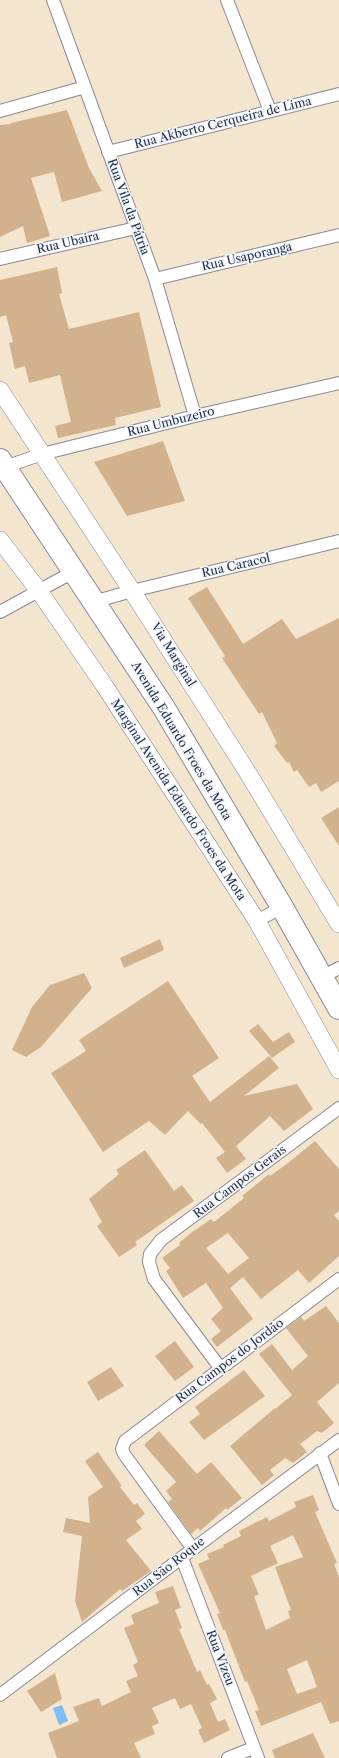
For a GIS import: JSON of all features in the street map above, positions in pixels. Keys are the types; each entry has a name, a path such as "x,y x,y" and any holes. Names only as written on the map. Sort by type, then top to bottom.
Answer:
{"highway":[{"name":"Avenida Eduardo Froes da Mota","path":"2,464 164,708 282,907 330,972 339,1008"}],"street":[{"name":"Rua Vila da Pátria","path":"53,0 155,279 195,416"},
{"path":"228,0 270,111"},
{"path":"0,111 84,87"},
{"name":"Rua Akberto Cerqueira de Lima","path":"108,152 339,94"},
{"name":"Rua Ubaira","path":"0,259 136,228"},
{"name":"Rua Usaporanga","path":"155,279 339,235"},
{"name":"Rua Umbuzeiro","path":"2,464 195,416 339,383"},
{"name":"Via Marginal","path":"0,390 132,591 248,773 339,924"},
{"name":"Marginal Avenida Eduardo Froes da Mota","path":"0,540 39,591 104,685 257,921 339,1070"},
{"name":"Rua Caracol","path":"93,602 132,591 339,541"},
{"path":"0,612 73,572"},
{"path":"257,921 282,907"},
{"name":"Rua Campos Gerais","path":"221,1369 159,1287 151,1272 149,1262 150,1254 162,1240 339,1108"},
{"name":"Rua Campos do Jordão","path":"193,1548 124,1454 123,1445 128,1437 221,1369 339,1278"},
{"name":"Rua São Roque","path":"0,1695 182,1558 193,1548 339,1440"},
{"path":"320,1453 339,1504"},
{"name":"Rua Vizeu","path":"182,1558 256,1753"},
{"path":"228,1758 256,1753"}],"water":[{"path":"62,1705 68,1721 59,1725 53,1708"}],"building":[{"path":"67,110 89,168 102,191 62,202 54,172 31,178 50,236 27,243 23,226 0,237 0,125 11,124"},
{"path":"57,267 62,293 59,294 69,329 139,312 161,407 115,418 116,425 58,438 55,426 71,422 60,375 29,383 25,366 15,369 9,343 13,342 6,315 0,317 0,280"},
{"path":"163,441 185,501 127,516 94,462"},
{"path":"207,587 243,644 282,619 296,639 339,618 339,781 321,792 316,783 309,787 297,770 294,772 289,762 287,763 274,746 277,743 262,712 259,714 222,658 225,656 188,598"},
{"path":"339,807 339,846 321,818"},
{"path":"160,939 164,950 124,968 120,958"},
{"path":"84,973 92,988 41,1047 26,1057 12,1050 32,1007 50,985"},
{"path":"168,981 219,1058 192,1076 210,1102 269,1056 279,1068 244,1096 297,1084 313,1109 284,1131 270,1116 236,1146 246,1159 227,1173 216,1158 225,1152 202,1123 201,1124 188,1111 165,1135 149,1121 103,1152 51,1073 86,1051 79,1040"},
{"path":"258,1024 273,1042 289,1032 295,1042 272,1058 249,1031"},
{"path":"315,1141 339,1169 339,1211 334,1215 339,1221 339,1256 309,1283 298,1270 261,1299 243,1277 230,1288 253,1319 217,1347 211,1339 221,1331 211,1319 223,1308 206,1283 183,1298 166,1271 170,1268 162,1258 180,1245 179,1243 192,1232 211,1219 214,1222 244,1198 242,1196 269,1174 270,1176","holes":["228,1233 249,1258 228,1274 206,1248"]},
{"path":"145,1150 174,1191 182,1185 194,1201 135,1242 137,1245 119,1257 97,1226 102,1222 89,1199 119,1174 116,1170"},
{"path":"326,1306 339,1323 339,1383 317,1402 334,1423 322,1433 317,1431 300,1444 307,1452 293,1463 285,1458 270,1470 274,1475 262,1485 230,1446 292,1395 259,1354 272,1344 292,1370 308,1356 286,1328 301,1317 304,1321"},
{"path":"175,1341 194,1367 175,1381 155,1356"},
{"path":"111,1367 124,1386 98,1401 87,1382"},
{"path":"244,1370 265,1396 204,1440 189,1422 200,1414 195,1407"},
{"path":"159,1431 197,1474 211,1462 242,1498 227,1510 226,1508 200,1531 198,1528 191,1534 168,1502 172,1499 166,1491 176,1482 144,1445"},
{"path":"98,1452 122,1486 120,1487 134,1505 137,1503 145,1514 136,1521 142,1529 126,1540 151,1571 122,1591 120,1589 82,1622 75,1601 82,1536 63,1532 66,1518 90,1523 88,1497 103,1487 85,1461"},
{"path":"313,1495 319,1510 315,1512 337,1563 334,1564 339,1577 339,1721 330,1724 321,1702 261,1726 255,1711 259,1710 247,1681 245,1682 225,1630 223,1630 217,1614 220,1613 198,1564 209,1559 207,1554 224,1547 223,1545 241,1536 239,1531 267,1517 269,1521 296,1507 294,1502","holes":["293,1535 303,1557 275,1567 291,1610 288,1611 290,1618 266,1630 254,1596 259,1595 251,1576 278,1563 270,1546","307,1660 317,1687 297,1694 287,1669"]},
{"path":"173,1586 181,1608 175,1610 182,1628 179,1629 197,1672 200,1670 207,1685 209,1684 217,1699 210,1703 218,1722 225,1719 230,1730 204,1743 198,1730 202,1728 191,1704 180,1709 175,1698 152,1708 159,1723 152,1726 155,1734 134,1743 141,1758 57,1758 48,1733 79,1721 73,1707 99,1698 102,1706 131,1692 126,1681 138,1676 133,1665 138,1662 124,1628 134,1624 131,1615 159,1603 155,1592"},
{"path":"55,1673 62,1699 41,1712 27,1691"},
{"path":"313,1733 325,1758 275,1758 272,1750"}]}
